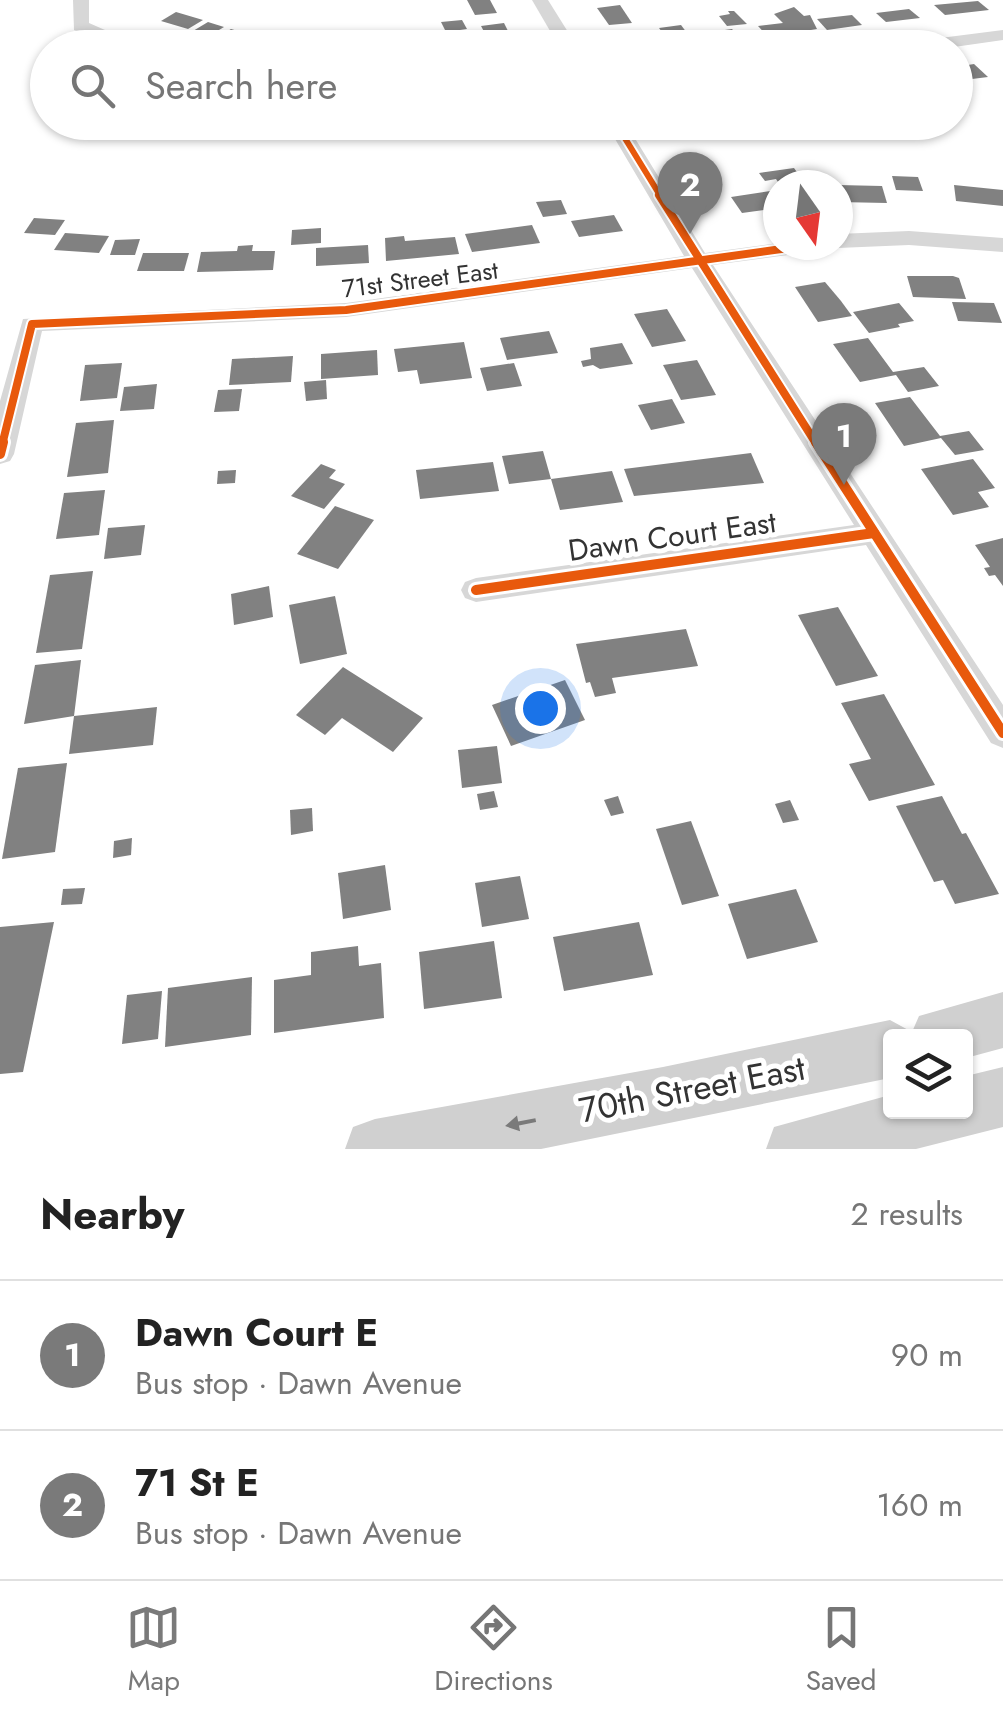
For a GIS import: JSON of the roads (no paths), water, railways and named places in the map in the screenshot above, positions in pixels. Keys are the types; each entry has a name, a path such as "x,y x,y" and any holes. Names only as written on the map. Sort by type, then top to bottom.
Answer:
{"main road":[{"path":"967,1029 1003,1020"},
{"name":"70th Street East","path":"375,1149 663,1097 883,1050"},
{"path":"973,1104 1003,1097"},
{"path":"796,1149 916,1119"}],"street":[{"path":"81,0 80,26 90,30"},
{"path":"540,0 558,30"},
{"path":"973,39 1003,35"},
{"path":"626,140 699,261 1003,733"},
{"path":"853,240 909,238 1003,245"},
{"name":"71st Street East","path":"0,454 32,324 346,310 763,252"},
{"name":"Dawn Court East","path":"476,590 874,533"}],"place":[{"name":"71 St E","path":"690,234"},
{"name":"Dawn Court E","path":"844,485"}]}
